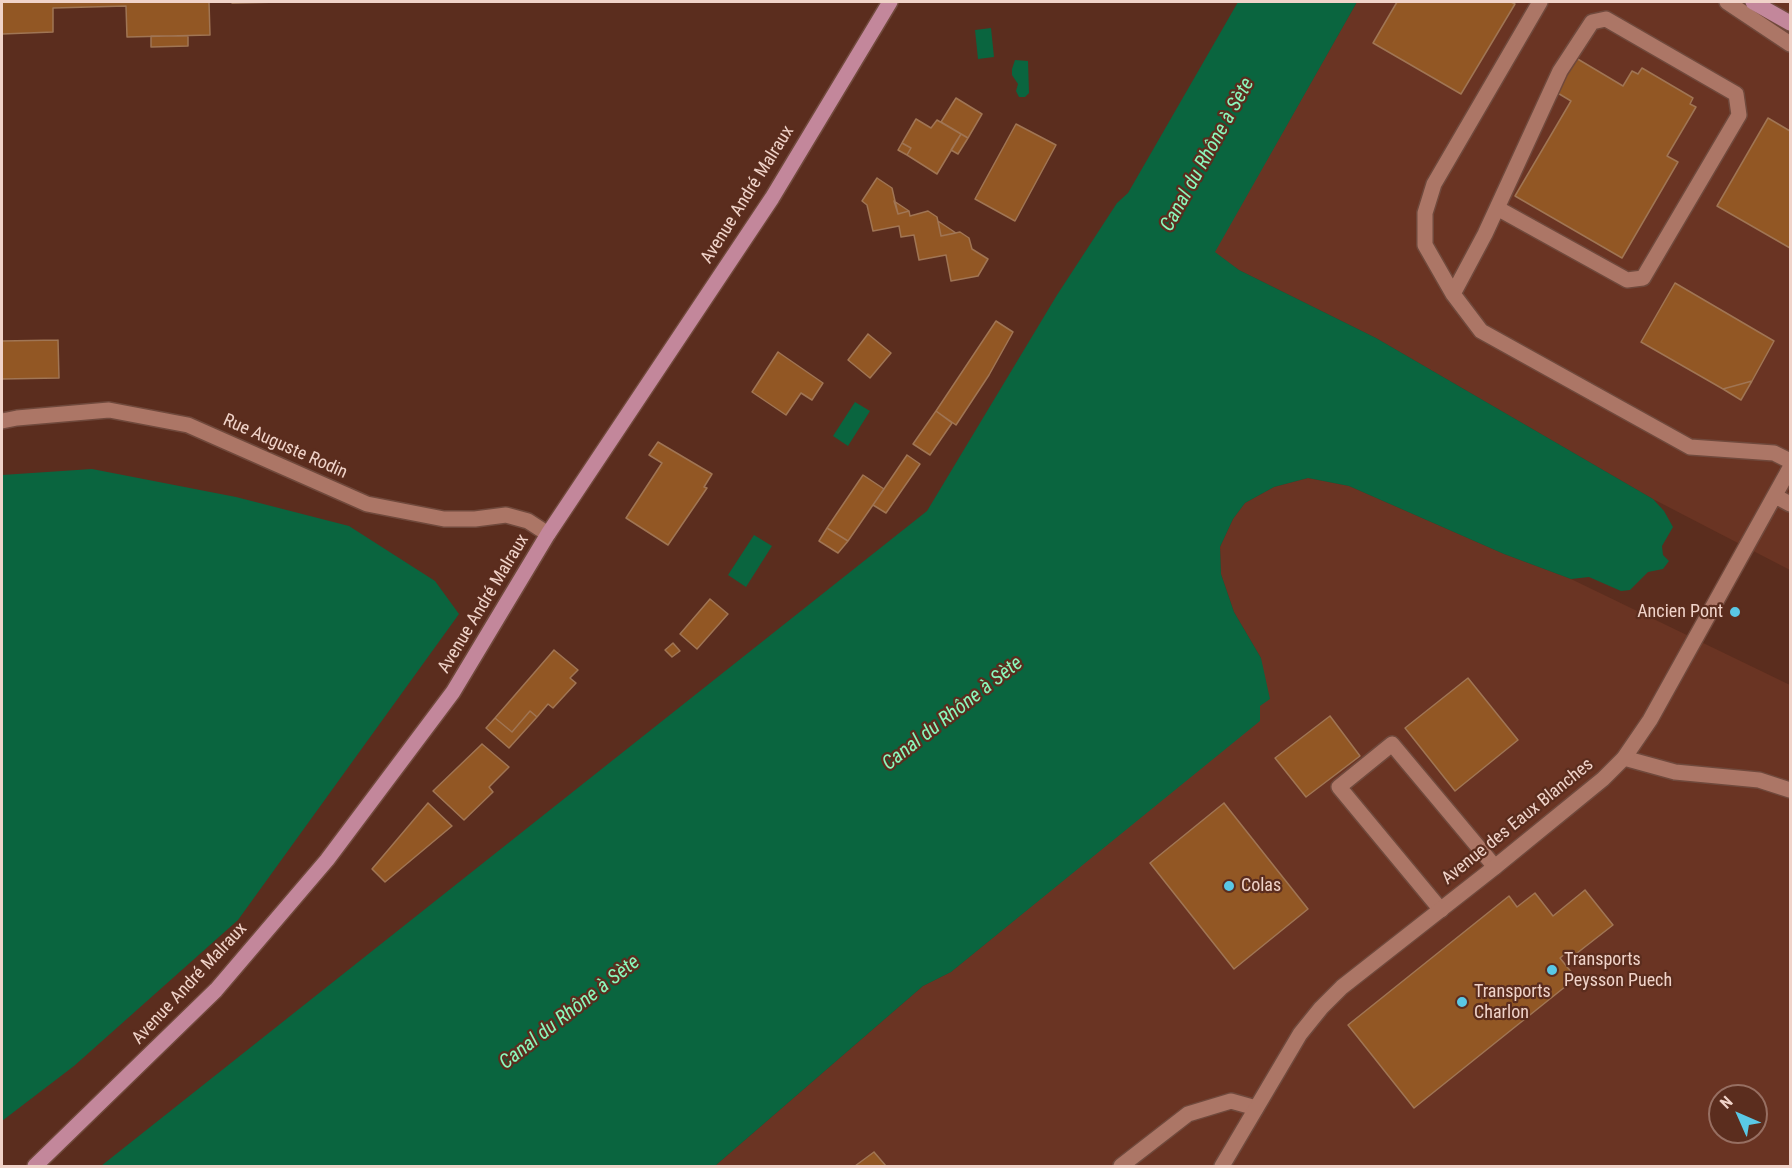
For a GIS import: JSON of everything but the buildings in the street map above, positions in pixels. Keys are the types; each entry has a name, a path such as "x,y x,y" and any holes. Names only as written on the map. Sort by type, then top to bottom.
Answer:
{"main road":[{"name":"Avenue André Malraux","path":"34,1167 216,990 327,860 453,692 548,534 772,198 890,2"},
{"path":"1753,2 1791,23"}],"street":[{"path":"1540,2 1434,184 1425,213 1425,244 1453,294 1481,331 1690,447 1774,453 1791,461"},
{"path":"1727,2 1791,44"},
{"path":"1453,294 1497,208 1560,71 1592,22 1606,19 1736,94 1739,115 1643,278 1627,280 1497,208"},
{"name":"Rue Auguste Rodin","path":"2,421 109,410 188,425 366,504 444,519 475,519 506,515 528,521 548,534"},
{"name":"Avenue des Eaux Blanches","path":"1222,1167 1300,1034 1321,1008 1342,987 1496,867 1603,779 1624,758 1650,720 1791,468"},
{"path":"1775,496 1791,504"},
{"path":"1442,910 1339,787 1392,744 1496,867"},
{"path":"1624,758 1675,772 1759,780 1791,790"},
{"path":"1121,1167 1188,1114 1231,1101 1256,1108"}],"shaded area":[{"path":"1357,2 1790,2 1790,570 1653,499 1376,338 1239,270 1214,252"},
{"path":"1308,478 1349,486 1504,554 1571,579 1790,685 1790,1166 715,1166 923,986 951,972 1143,815 1260,706 1261,658 1234,612 1221,574 1220,547 1233,519 1245,503 1274,487"}],"water":[{"name":"Canal du Rhône à Sète","path":"1238,2 1357,2 1215,252 1239,270 1376,338 1653,499 1664,511 1673,527 1662,546 1663,555 1669,561 1663,569 1648,572 1630,590 1621,591 1589,577 1571,579 1504,554 1349,486 1308,478 1274,487 1245,503 1233,519 1220,547 1221,574 1234,612 1261,658 1270,699 1260,706 1260,721 951,972 923,986 715,1166 101,1166 927,511 1057,295 1117,203 1128,193"},
{"path":"991,28 994,57 978,59 975,30"},
{"path":"1015,60 1028,61 1029,93 1025,97 1019,97 1016,91 1018,84 1012,75"},
{"path":"855,402 870,411 848,446 833,436"},
{"path":"92,469 236,497 349,526 435,581 459,614 238,920 74,1066 2,1121 2,475"},
{"path":"754,535 772,546 746,587 728,575"}],"place":[{"name":"Ancien Pont","path":"1735,612"},
{"name":"Colas","path":"1229,886"},
{"name":"Transports Peysson Puech","path":"1552,970"},
{"name":"Transports Charlon","path":"1462,1002"}]}
